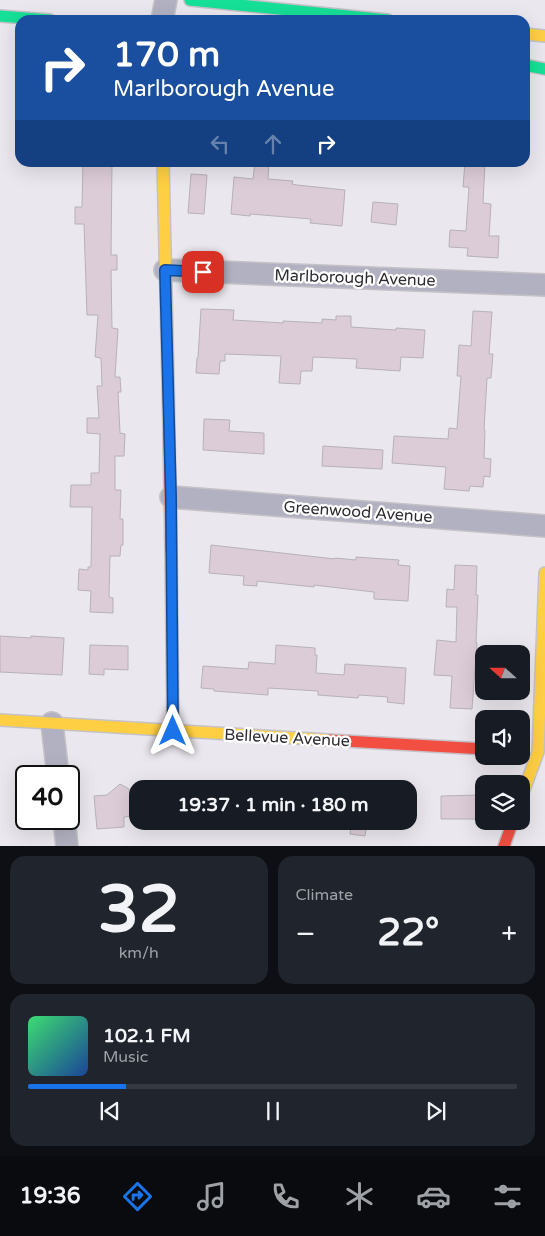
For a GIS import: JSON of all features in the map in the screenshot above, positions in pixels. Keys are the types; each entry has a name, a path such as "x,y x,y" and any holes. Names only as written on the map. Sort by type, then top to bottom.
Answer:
{"street":[{"path":"163,15 166,0"},
{"path":"190,0 338,15"},
{"path":"0,16 15,17"},
{"path":"530,34 545,36"},
{"path":"530,66 545,69"},
{"path":"163,167 171,497 173,731"},
{"name":"Marlborough Avenue","path":"165,270 545,285"},
{"name":"Greenwood Avenue","path":"171,497 545,526"},
{"path":"528,775 535,752 545,573"},
{"name":"Bellevue Avenue","path":"0,720 475,748"},
{"path":"52,723 57,765"},
{"path":"65,830 67,846"},
{"path":"504,846 510,830"}],"building":[{"path":"83,167 112,167 111,255 117,255 117,270 111,270 112,328 118,329 115,377 120,377 121,392 118,392 120,433 125,434 124,456 115,456 115,490 121,490 120,519 123,519 123,545 121,545 120,556 110,556 109,597 113,598 113,613 90,612 91,591 78,590 79,569 88,570 88,567 91,567 92,507 70,507 71,485 91,485 91,473 99,473 100,434 87,433 87,418 99,418 97,386 102,386 101,358 95,357 98,315 87,315 84,224 75,224 75,207 82,207"},
{"path":"254,167 269,167 268,179 293,181 292,184 297,185 345,190 342,226 310,223 311,219 231,214 234,177 253,179"},
{"path":"465,167 485,167 483,203 491,204 489,236 499,236 498,258 467,256 468,248 449,247 450,230 466,231 469,187 463,187"},
{"path":"191,174 207,175 204,214 188,213"},
{"path":"373,202 398,204 396,225 371,222"},
{"path":"201,309 234,310 233,320 322,323 322,319 336,320 336,316 351,316 351,327 425,330 423,358 401,357 400,371 356,368 357,359 313,357 312,371 301,371 300,384 279,383 281,356 225,354 225,361 220,361 219,374 196,373"},
{"path":"473,311 492,312 489,354 493,354 491,378 487,378 484,430 484,458 491,459 490,477 484,476 483,487 470,486 469,491 444,489 446,467 392,463 394,436 448,439 449,428 457,429 461,376 457,376 459,345 471,346"},
{"path":"204,419 230,420 229,431 264,433 264,454 203,450"},
{"path":"323,446 383,450 382,469 322,466"},
{"path":"211,545 335,559 356,560 356,557 399,560 398,565 410,566 408,601 374,599 374,592 314,585 314,587 257,581 257,586 243,585 244,576 209,573"},
{"path":"455,565 477,566 477,643 475,645 472,709 450,708 452,676 434,675 437,640 456,642 457,607 446,607 447,589 454,590"},
{"path":"0,636 64,638 62,675 0,672"},
{"path":"90,645 128,646 128,670 104,669 104,675 89,674"},
{"path":"276,645 315,648 315,655 317,655 316,673 344,675 345,664 406,668 404,704 387,702 388,697 359,695 358,698 318,695 318,691 268,688 268,695 214,691 214,689 201,688 203,666 248,669 249,662 275,664"},
{"path":"120,784 129,789 129,816 124,817 124,827 97,829 94,796 107,795"},
{"path":"475,795 475,819 441,819 441,796"},
{"path":"351,830 366,830 365,836 350,834"}],"traffic: fast":[{"path":"190,0 338,15"},
{"path":"0,16 15,17"},
{"path":"530,66 545,69"}],"traffic: slow":[{"path":"530,34 545,36"},
{"path":"163,167 168,380"},
{"path":"171,551 173,731"},
{"path":"530,775 538,752 545,573"},
{"path":"0,720 328,740"}],"traffic: jam":[{"path":"168,380 171,551"},
{"path":"328,740 475,748"},
{"path":"504,846 510,830"}],"route":[{"path":"173,731 171,497 165,270 203,272"}]}
